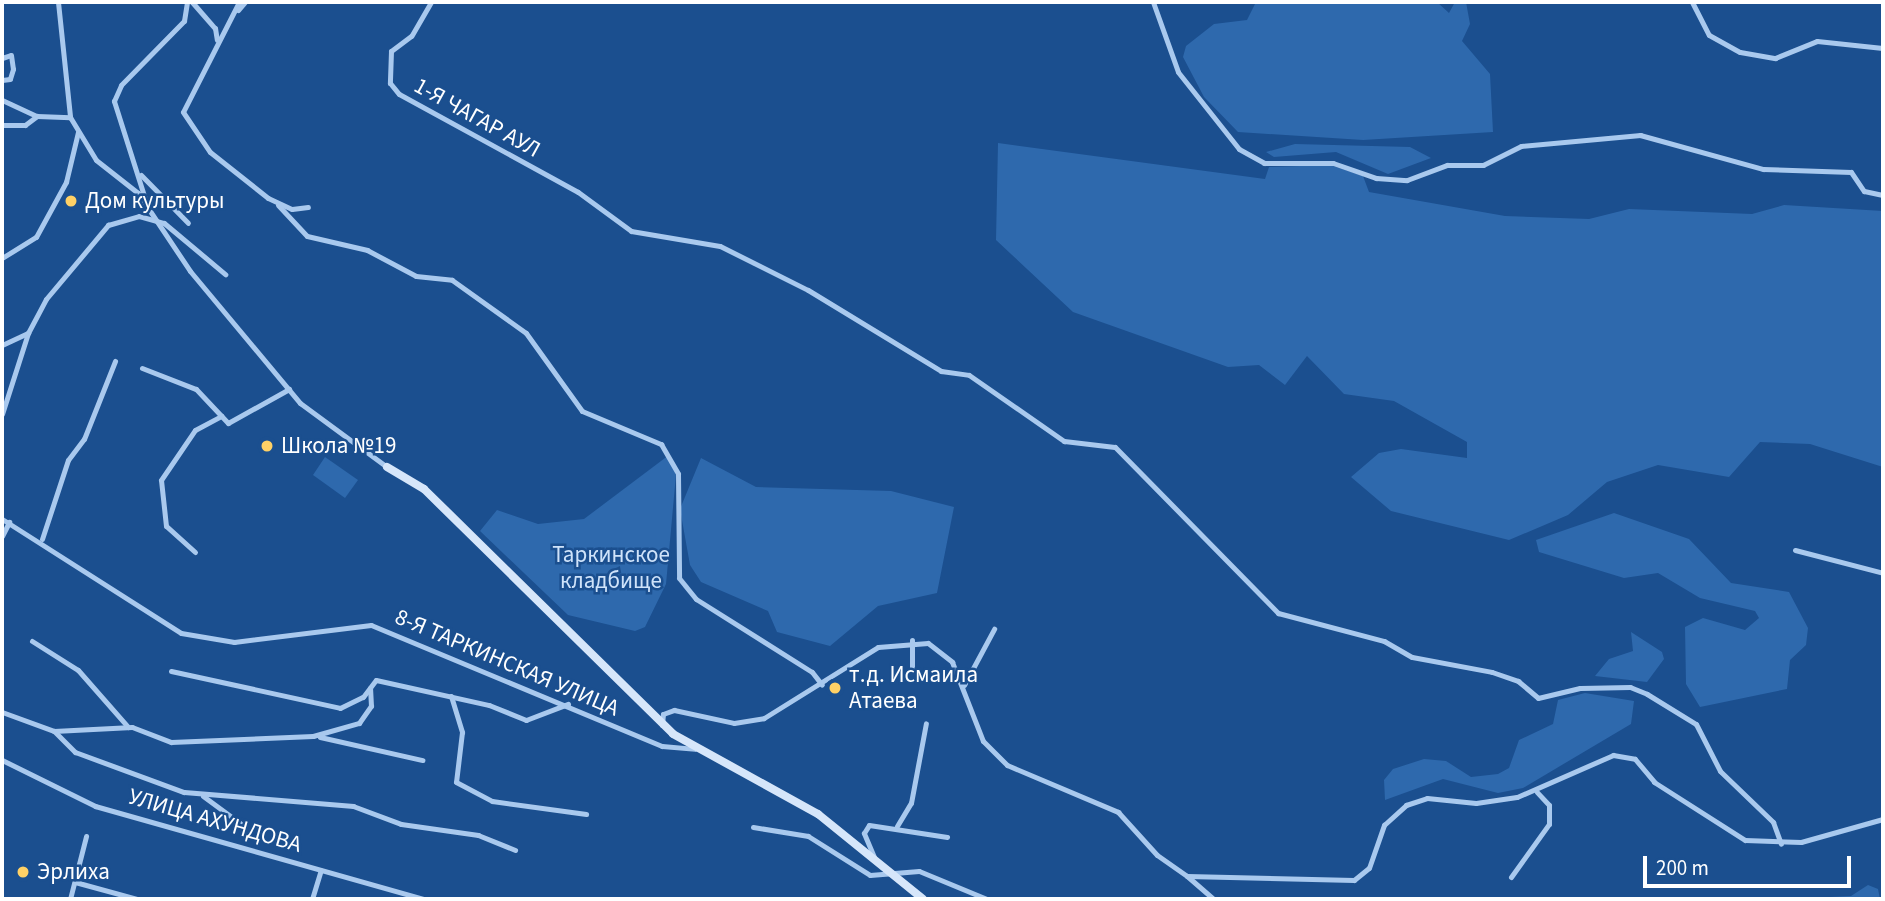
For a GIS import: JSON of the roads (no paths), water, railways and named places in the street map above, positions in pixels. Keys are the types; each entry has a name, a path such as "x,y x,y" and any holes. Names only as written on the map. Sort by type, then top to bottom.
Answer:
{"street":[{"path":"58,2 70,117 78,132 96,160 138,193 154,220 289,389 387,467 424,489 662,725 695,749 786,794 874,858 923,899"},
{"path":"189,2 215,28 217,40"},
{"path":"188,223 141,175 124,146 114,101 121,85 184,21 189,2"},
{"path":"239,2 229,32 217,40 183,112 210,152 278,205 307,236 359,247 416,276 452,280 526,333 582,411 666,450 678,474 679,578 696,599 813,672 822,685"},
{"path":"238,10 246,2"},
{"name":"1-Я ЧАГАР АУЛ","path":"431,2 411,36 391,51 390,83 597,208 654,238 720,246 941,371 969,376 1064,441 1115,447 1278,613 1384,641 1412,657 1492,672 1518,681 1538,698 1580,688 1630,687 1647,694 1696,724 1720,771 1773,822 1782,844"},
{"path":"1153,2 1178,72 1239,149 1264,163 1333,163 1376,178 1407,180 1447,165 1483,165 1521,146 1640,135 1763,169 1851,172 1864,191 1883,195"},
{"path":"1692,2 1709,35 1740,52 1775,58 1817,41 1883,48"},
{"path":"2,58 11,55 13,69 2,80"},
{"path":"2,100 37,116 70,117"},
{"path":"2,125 24,125 37,116"},
{"path":"2,258 12,249 36,237 58,200 78,132"},
{"path":"141,175 148,210"},
{"path":"278,205 308,207"},
{"path":"2,414 28,333 97,232 139,216 154,220 188,238 225,274"},
{"path":"2,250 12,249"},
{"path":"2,345 28,333"},
{"path":"42,539 68,460 84,439 115,361"},
{"path":"142,368 196,390 221,416 234,423 289,389"},
{"path":"195,552 166,526 161,480 195,430 221,416"},
{"name":"8-Я ТАРКИНСКАЯ УЛИЦА","path":"2,519 42,539 181,633 234,642 371,625 568,704 662,747 695,749"},
{"path":"2,536 9,522"},
{"path":"1795,550 1883,573"},
{"path":"964,685 994,629"},
{"path":"912,640 912,668"},
{"path":"662,725 663,714 674,710 734,723 764,718 822,685 878,647 912,640 946,654 964,685 983,741 1007,765 1118,812 1157,855 1213,899"},
{"path":"32,641 78,670 128,727"},
{"path":"171,671 340,708 370,688 376,680 391,681 451,696 526,720 568,704"},
{"path":"2,712 54,731 128,727 171,742 313,736 359,723 371,706 370,688"},
{"path":"451,696 462,732 456,782 492,802 586,814"},
{"path":"897,826 911,803 926,723"},
{"path":"54,731 75,752 202,796 353,806 401,824 478,835 515,850"},
{"path":"313,736 422,760"},
{"path":"1186,876 1354,880 1369,868 1384,825 1406,805 1434,797 1494,801 1537,792 1604,757 1630,757 1654,782 1726,832 1782,844 1883,820"},
{"name":"УЛИЦА АХУНДОВА","path":"2,761 95,806 424,899"},
{"path":"1511,877 1549,824 1549,805 1537,792"},
{"path":"202,796 245,827"},
{"path":"874,858 864,827 897,826 947,836"},
{"path":"753,827 808,836 870,875 919,871 987,899"},
{"path":"70,899 86,836"},
{"path":"312,899 321,870"},
{"path":"75,882 137,899"}],"place":[{"name":"Дом культуры","path":"71,201"},
{"name":"Школа №19","path":"267,446"},
{"name":"т.д. Исмаила Атаева","path":"835,688"},
{"name":"Эрлиха","path":"23,872"}],"park label":[{"name":"Таркинское кладбище","path":"611,568"}]}
